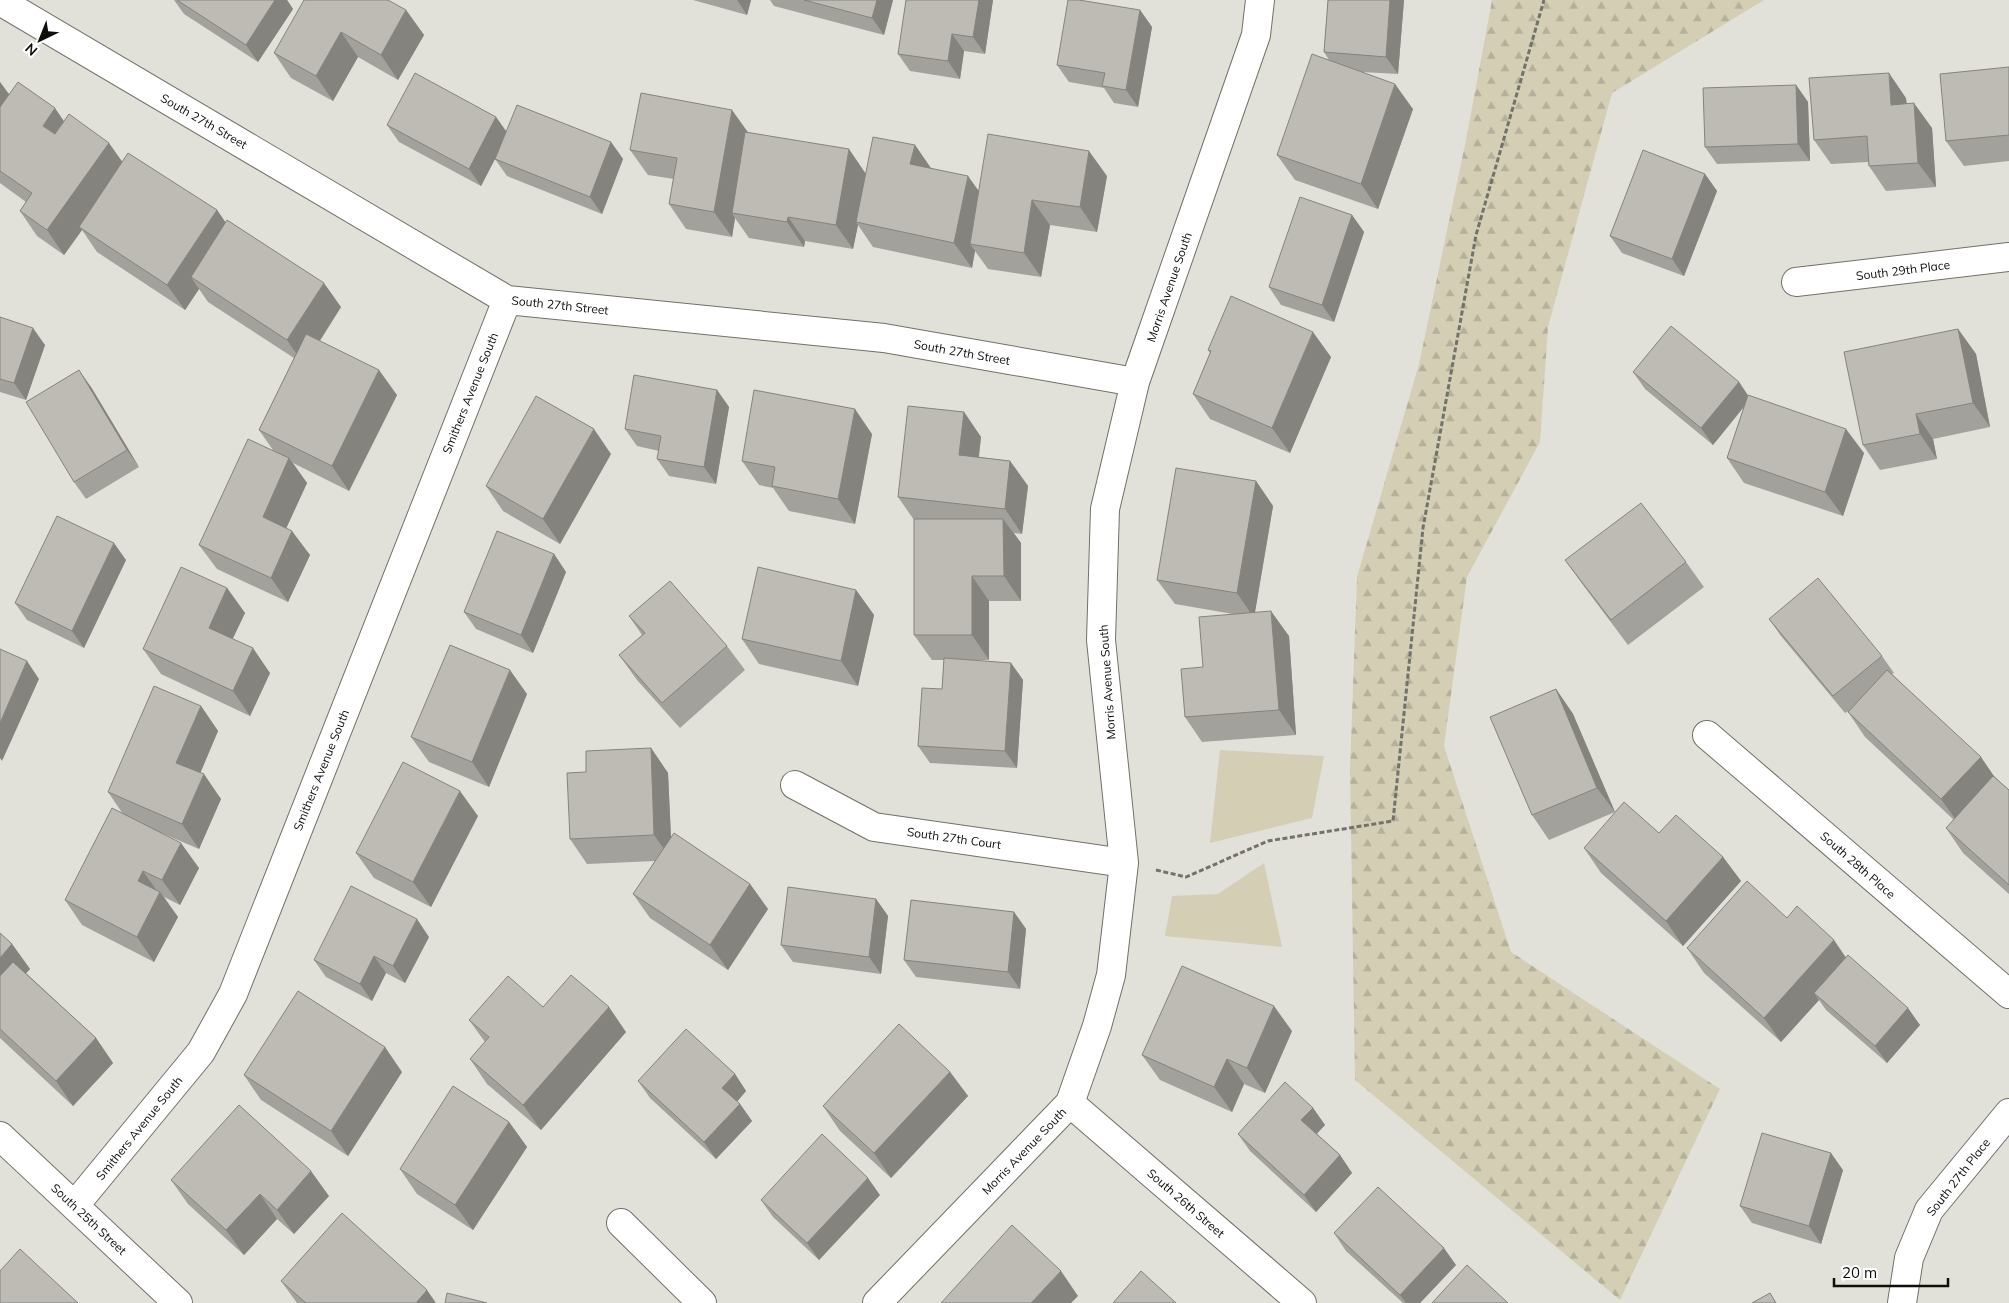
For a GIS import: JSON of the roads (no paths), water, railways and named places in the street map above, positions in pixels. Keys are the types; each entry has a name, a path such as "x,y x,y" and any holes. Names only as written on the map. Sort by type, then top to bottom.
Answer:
{"street":[{"name":"Morris Avenue South","path":"877,1303 1070,1103 1097,1026 1111,975 1124,863 1101,640 1105,509 1135,382 1256,35 1260,0"},
{"name":"South 27th Street","path":"0,1 507,300 884,338 1135,382"},
{"name":"South 29th Place","path":"1796,282 2009,257"},
{"name":"Smithers Avenue South","path":"75,1206 201,1052 233,994 507,300"},
{"name":"South 28th Place","path":"1707,736 2009,994"},
{"name":"South 27th Court","path":"795,785 874,826 1124,863"},
{"name":"South 26th Street","path":"1070,1103 1302,1303"},
{"name":"South 27th Place","path":"1902,1303 1910,1258 1929,1210 2009,1113"},
{"name":"South 25th Street","path":"0,1136 178,1303"},
{"path":"621,1223 702,1303"}]}
